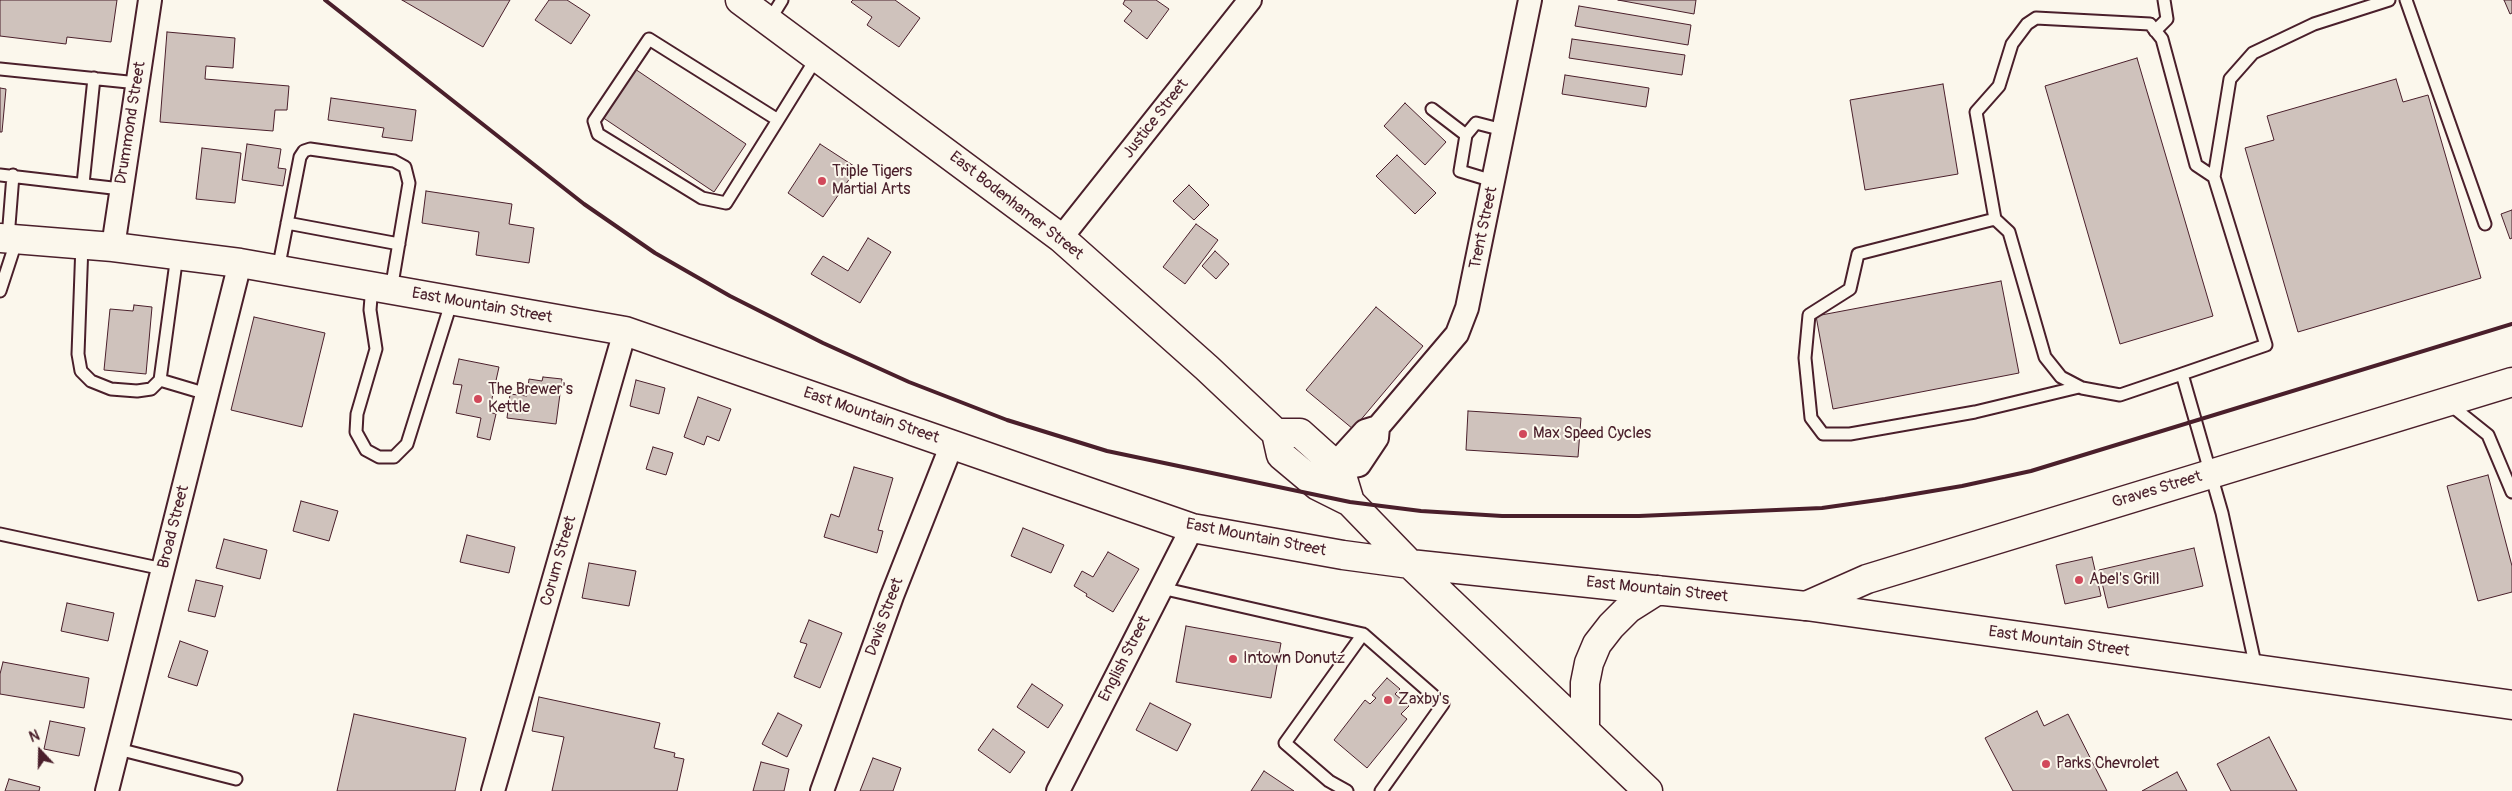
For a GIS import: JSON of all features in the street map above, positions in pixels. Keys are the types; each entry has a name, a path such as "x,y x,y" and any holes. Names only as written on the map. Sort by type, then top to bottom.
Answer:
{"main road":[{"name":"East Bodenhamer Street","path":"740,0 776,11 817,57 1061,238 1207,368 1276,433"},
{"name":"East Mountain Street","path":"8,238 113,247 240,263 625,331 1192,528 1343,555 1410,564 1806,606 2512,705"},
{"name":"Graves Street","path":"1806,606 1867,579 2512,382"},
{"path":"1350,502 1340,469 1300,433 1276,433 1281,455 1318,486 1350,502 1410,564 1648,791"},
{"path":"1585,731 1585,683 1589,663 1597,644 1628,609 1658,590"}],"street":[{"name":"Drummond Street","path":"113,247 150,0"},
{"name":"Justice Street","path":"1061,238 1250,0"},
{"name":"Trent Street","path":"1340,469 1359,465 1377,438 1378,427 1457,334 1467,308 1530,0"},
{"name":"Broad Street","path":"107,791 240,263"},
{"name":"Corum Street","path":"493,791 625,331"},
{"name":"Davis Street","path":"822,791 892,596 952,444"},
{"name":"English Street","path":"1058,791 1192,528"}],"lane":[{"path":"2155,31 2167,19 2164,0"},
{"path":"2214,177 2196,165 2162,39 2150,24 2036,18 2027,24 2012,44 1999,86 1976,112 1995,219 2009,232 2045,357 2061,377 2079,387 2120,394 2266,345 2214,177 2230,79 2253,53 2314,24 2389,0"},
{"path":"2406,0 2485,224"},
{"path":"778,120 649,38 594,121 598,134 702,198 726,203 778,120 817,57"},
{"path":"0,69 138,83"},
{"path":"83,184 94,78"},
{"path":"1432,109 1466,135"},
{"path":"1493,181 1460,171 1466,135 1476,123 1503,130"},
{"path":"278,270 300,157 304,151 310,149 394,161 399,162 405,167 409,183 399,244 382,287 370,310 376,348 357,414 356,432 366,450 379,457 394,457 407,444 452,300"},
{"path":"0,174 121,190"},
{"path":"0,291 8,238 13,176"},
{"path":"1995,219 1858,254 1850,289 1809,315 1805,358 1811,418 1823,434 1850,434 1976,412 2079,387"},
{"path":"287,223 399,244"},
{"path":"82,244 78,354 81,371 91,381 111,388 137,391 150,389 160,380 177,255"},
{"path":"2182,374 2212,474 2256,669"},
{"path":"160,380 207,394"},
{"path":"2447,402 2488,435 2512,492"},
{"path":"0,534 163,569"},
{"path":"1161,588 1363,634 1443,704 1381,791"},
{"path":"1347,791 1329,781 1285,743 1363,634"},
{"path":"118,748 236,779"}],"building":[{"path":"0,0 117,0 111,42 67,37 66,44 0,36"},
{"path":"402,0 510,0 483,47"},
{"path":"549,0 567,0 590,15 571,44 535,20"},
{"path":"853,0 895,0 920,18 899,47 867,25 872,17 851,2"},
{"path":"1125,0 1156,0 1169,9 1147,39 1124,21 1132,11 1123,4"},
{"path":"1618,0 1696,0 1694,14"},
{"path":"2504,0 2512,0 2512,13 2510,14"},
{"path":"1579,6 1691,25 1688,45 1575,26"},
{"path":"167,32 235,38 233,68 206,66 205,79 289,86 287,110 275,110 273,131 160,122"},
{"path":"1572,39 1685,55 1682,75 1569,58"},
{"path":"2137,58 2213,316 2120,344 2045,86"},
{"path":"635,69 746,144 714,192 602,117"},
{"path":"1565,75 1649,88 1646,107 1562,94"},
{"path":"2396,79 2403,102 2428,95 2481,278 2298,332 2245,148 2274,140 2267,116"},
{"path":"1943,84 1958,174 1865,190 1850,100"},
{"path":"0,88 6,89 2,132 0,132"},
{"path":"331,98 416,110 412,141 382,137 384,128 328,120"},
{"path":"1405,103 1446,142 1425,165 1384,126"},
{"path":"247,144 281,149 278,168 286,169 283,186 242,180"},
{"name":"Triple Tigers Martial Arts","path":"820,144 857,168 823,217 788,193"},
{"path":"202,148 241,153 235,203 196,199"},
{"path":"1397,155 1436,193 1415,214 1376,176"},
{"path":"1189,185 1209,205 1194,220 1173,201"},
{"path":"426,191 512,204 509,224 534,228 529,263 476,255 479,232 422,223"},
{"path":"2512,210 2512,238 2510,239 2501,214"},
{"path":"1196,224 1218,240 1185,284 1163,267"},
{"path":"868,238 891,252 860,303 811,274 823,256 848,271"},
{"path":"1215,251 1229,264 1216,279 1202,266"},
{"path":"2001,281 2019,373 1833,409 1816,316"},
{"path":"134,305 152,307 146,374 104,370 110,309 133,311"},
{"path":"1376,307 1423,346 1353,429 1306,390"},
{"path":"254,317 325,333 302,427 231,410"},
{"path":"459,359 499,367 489,412 496,414 490,440 477,437 481,418 456,413 462,385 453,384"},
{"path":"543,377 562,379 556,424 507,418 510,394 527,396 529,379 542,381"},
{"path":"636,380 665,388 659,414 630,406"},
{"path":"698,397 731,409 719,441 707,436 704,445 684,437"},
{"name":"Max Speed Cycles","path":"1468,411 1581,418 1578,457 1466,450"},
{"path":"653,447 673,453 666,475 646,469"},
{"path":"854,467 893,478 878,530 883,531 877,553 824,537 831,514 839,517"},
{"path":"2488,475 2512,566 2512,592 2478,601 2447,486"},
{"path":"301,501 338,511 329,541 293,531"},
{"path":"1023,528 1064,545 1051,573 1011,556"},
{"path":"467,535 515,547 509,573 460,562"},
{"path":"224,539 267,550 260,579 216,568"},
{"path":"2194,548 2203,586 2108,608 2099,570"},
{"path":"1108,552 1139,569 1113,612 1086,596 1087,594 1074,586 1082,571 1093,577"},
{"name":"Abel's Grill","path":"2092,557 2101,596 2065,604 2056,565"},
{"path":"589,563 636,571 629,606 582,598"},
{"path":"196,580 223,586 215,617 188,611"},
{"path":"67,603 114,613 108,641 61,631"},
{"path":"809,620 842,633 820,688 794,677 807,644 800,642"},
{"path":"1186,626 1281,643 1271,698 1176,682"},
{"path":"180,641 208,651 197,686 168,677"},
{"path":"3,662 89,678 84,708 0,694 0,674"},
{"path":"1387,678 1400,689 1395,694 1409,706 1401,714 1407,719 1367,768 1334,740 1365,700 1370,704 1376,698 1372,695"},
{"path":"1032,684 1063,705 1048,728 1017,707"},
{"path":"539,697 660,723 654,748 675,753 674,757 684,759 677,791 552,791 564,737 532,731"},
{"path":"1150,703 1191,724 1177,751 1136,730"},
{"name":"Parks Chevrolet","path":"2037,711 2044,726 2068,714 2107,791 2013,791 1985,738"},
{"path":"778,713 802,725 787,757 762,744"},
{"path":"354,714 466,738 455,791 337,791"},
{"path":"50,721 85,728 79,756 44,749"},
{"path":"993,729 1025,752 1010,773 978,750"},
{"path":"2269,737 2297,791 2231,791 2217,764"},
{"path":"873,758 901,768 893,791 860,791"},
{"path":"761,762 789,769 784,791 753,791"},
{"path":"1264,771 1294,791 1251,791"},
{"name":"Parks Chevrolet","path":"2177,772 2187,791 2142,791"},
{"path":"9,779 40,787 39,791 5,791"}],"railway":[{"path":"325,0 584,204 655,253 730,296 823,343 909,382 1007,420 1107,451 1350,502 1421,511 1502,516 1639,516 1822,508 1885,499 1962,486 2031,471 2512,324"}],"place":[{"name":"Triple Tigers Martial Arts","path":"822,181"},
{"name":"The Brewer's Kettle","path":"478,399"},
{"name":"Max Speed Cycles","path":"1523,434"},
{"name":"Abel's Grill","path":"2079,580"},
{"name":"Intown Donutz","path":"1233,659"},
{"name":"Zaxby's","path":"1388,700"},
{"name":"Parks Chevrolet","path":"2046,764"}]}
